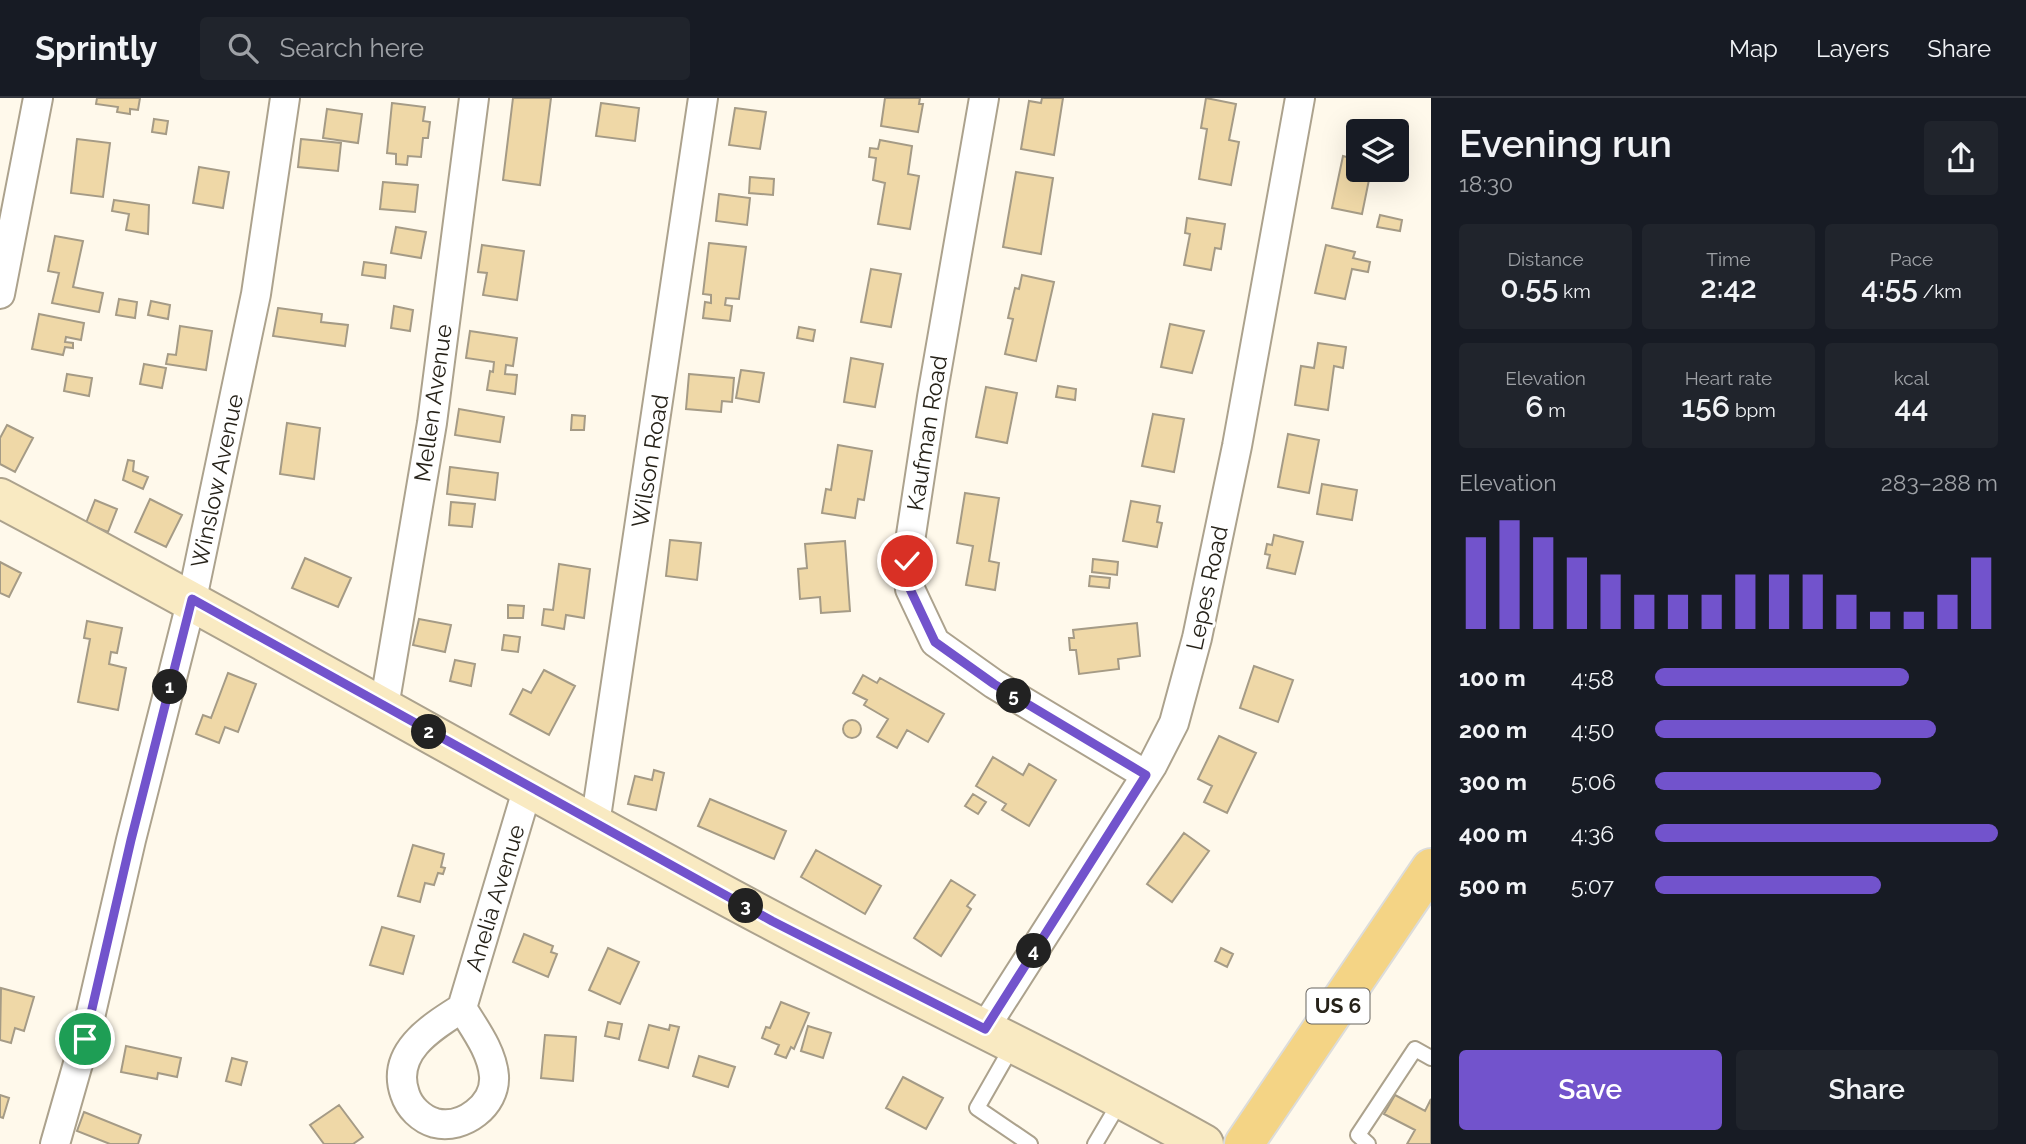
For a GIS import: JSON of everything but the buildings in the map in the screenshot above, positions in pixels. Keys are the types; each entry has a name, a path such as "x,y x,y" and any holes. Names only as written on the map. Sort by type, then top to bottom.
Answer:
{"main road":[{"name":"US 6","path":"1244,1144 1431,868"}],"street":[{"path":"0,294 38,98"},
{"name":"Winslow Avenue","path":"55,1144 85,1039 131,840 192,599 256,294 285,98"},
{"name":"Mellen Avenue","path":"384,707 432,423 474,98"},
{"name":"Wilson Road","path":"595,824 703,98"},
{"name":"Kaufman Road","path":"984,98 932,397 907,561 910,589 935,642 994,684 1146,775"},
{"name":"Lepes Road","path":"999,1037 1174,723 1197,638 1239,433 1300,98"},
{"path":"0,498 192,599 772,921 1122,1098 1205,1144"},
{"name":"Anelia Avenue","path":"461,1008 528,787"}],"lane":[{"path":"999,1037 977,1108 1030,1144"},
{"path":"1368,1144 1358,1135 1415,1049 1431,1058"},
{"path":"1095,1144 1122,1098"}],"route":[{"path":"85,1039 131,840 192,599 772,921 985,1029 1146,775 994,684 935,642 910,589 907,561"}]}
